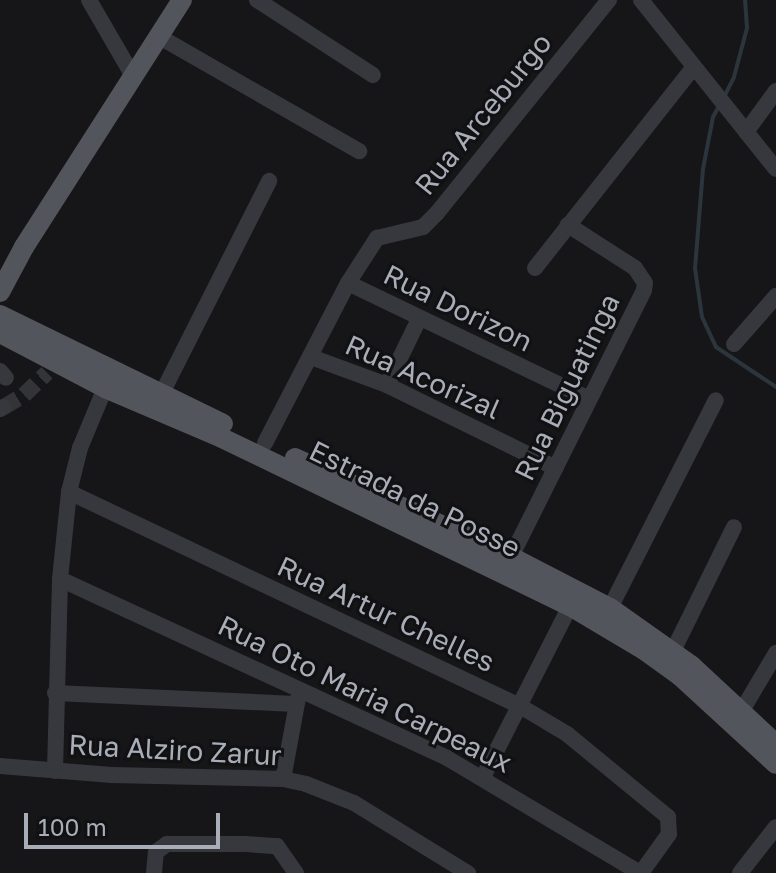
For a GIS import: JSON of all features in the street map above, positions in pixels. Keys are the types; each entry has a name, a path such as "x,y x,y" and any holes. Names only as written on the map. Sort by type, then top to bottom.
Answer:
{"main road":[{"path":"0,292 24,247 182,0"},
{"name":"Estrada da Posse","path":"0,315 161,395 511,557 610,608 673,651 776,744"},
{"name":"Estrada da Posse","path":"0,333 50,367 222,438 570,606 644,650 680,676 776,764"}],"street":[{"path":"89,0 133,76"},
{"path":"257,0 373,75"},
{"name":"Rua Arceburgo","path":"265,443 348,283 377,238 390,232 423,227 437,213 609,0"},
{"path":"641,0 776,169"},
{"path":"158,36 359,151"},
{"path":"535,268 694,67"},
{"path":"746,132 776,91"},
{"path":"161,395 269,181"},
{"name":"Rua Biguatinga","path":"511,557 645,283 635,268 568,225"},
{"name":"Rua Dorizon","path":"348,283 589,399"},
{"path":"734,344 776,296"},
{"path":"387,385 419,319"},
{"name":"Rua Acorizal","path":"311,357 387,385 556,468"},
{"path":"55,771 60,579 69,492 80,448 105,388"},
{"path":"610,608 716,400"},
{"name":"Rua Artur Chelles","path":"69,492 520,706 596,755 663,810 670,822 669,834 640,873"},
{"path":"673,651 734,527"},
{"name":"Rua Oto Maria Carpeaux","path":"60,579 299,697 483,777 640,873"},
{"path":"483,777 570,606"},
{"path":"741,712 776,653"},
{"path":"55,693 299,697 283,779"},
{"name":"Rua Alziro Zarur","path":"0,766 55,771 283,779 343,798 468,873"},
{"path":"740,873 776,827"},
{"path":"154,873 156,852 167,844 273,845 281,848 295,871"}],"waterway":[{"path":"724,97 734,77 747,28 745,0"},
{"path":"720,104 713,117 703,169 695,268 702,317 716,347 776,387"}],"tunnel":[{"path":"4,407 24,395 47,373"}]}
